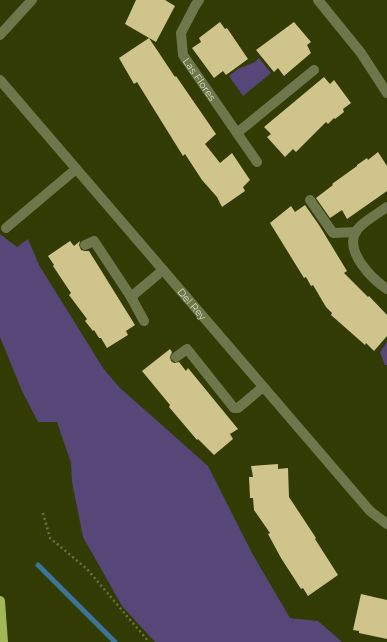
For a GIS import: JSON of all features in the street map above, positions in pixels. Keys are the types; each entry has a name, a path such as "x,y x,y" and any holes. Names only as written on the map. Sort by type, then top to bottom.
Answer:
{"main road":[{"path":"0,601 4,642"}],"street":[{"path":"0,35 32,0"},
{"name":"Las Flores","path":"199,0 181,33 183,54 257,162"},
{"path":"318,0 361,53 387,93"},
{"path":"237,133 314,70"},
{"name":"Del Rey","path":"0,80 370,511 387,524"},
{"path":"6,228 76,169"},
{"path":"310,200 333,233 356,232"},
{"path":"387,207 367,221 356,232 353,243 356,254 365,268 373,278 387,289"},
{"path":"85,244 94,241 131,297 144,321"},
{"path":"131,297 163,270"},
{"path":"176,357 187,349 234,408 238,408 263,387"}],"path":[{"path":"43,513 50,538 87,569 149,642"}],"shaded area":[{"path":"259,58 271,73 243,96 229,76 238,69 255,62"},
{"path":"0,234 17,247 28,239 39,265 103,368 119,387 208,466 252,553 290,618 318,621 342,642 155,642 122,606 83,537 72,482 71,463 57,422 38,422 22,391 0,337"},
{"path":"387,342 387,365 385,365 380,352"}],"building":[{"path":"136,0 165,0 175,6 156,42 125,24"},
{"path":"220,22 225,29 227,28 248,59 226,75 223,71 214,78 192,48 201,42 199,38"},
{"path":"294,22 311,42 307,45 311,53 284,76 278,68 274,72 256,50"},
{"path":"149,38 216,134 205,144 220,163 232,153 250,180 243,187 245,191 222,207 217,197 202,180 185,154 183,156 137,82 134,84 119,58"},
{"path":"324,77 330,84 334,80 351,103 343,109 344,112 335,119 334,118 328,124 326,122 296,152 293,149 285,157 267,137 271,134 264,127"},
{"path":"378,152 387,166 387,191 347,219 342,210 330,218 316,198 357,165 367,158 368,160"},
{"path":"305,205 347,271 344,273 387,315 387,336 374,351 331,315 332,313 326,307 313,285 311,286 306,277 304,278 270,223 291,206 295,212"},
{"path":"70,241 74,246 80,241 79,245 81,250 89,251 135,325 126,331 128,335 107,348 101,338 99,338 94,330 93,331 85,321 87,319 69,295 71,293 48,256"},
{"path":"170,349 172,352 170,357 171,361 174,363 179,362 186,371 188,368 238,429 230,434 233,439 214,455 198,439 197,440 169,407 170,405 142,371"},
{"path":"278,464 278,469 288,468 289,497 338,575 308,596 303,588 301,589 281,558 268,534 270,533 254,510 253,498 250,498 249,477 253,477 251,466"},
{"path":"361,594 387,600 387,639 359,633 359,631 353,630"}],"waterway":[{"path":"38,565 115,642"}]}
